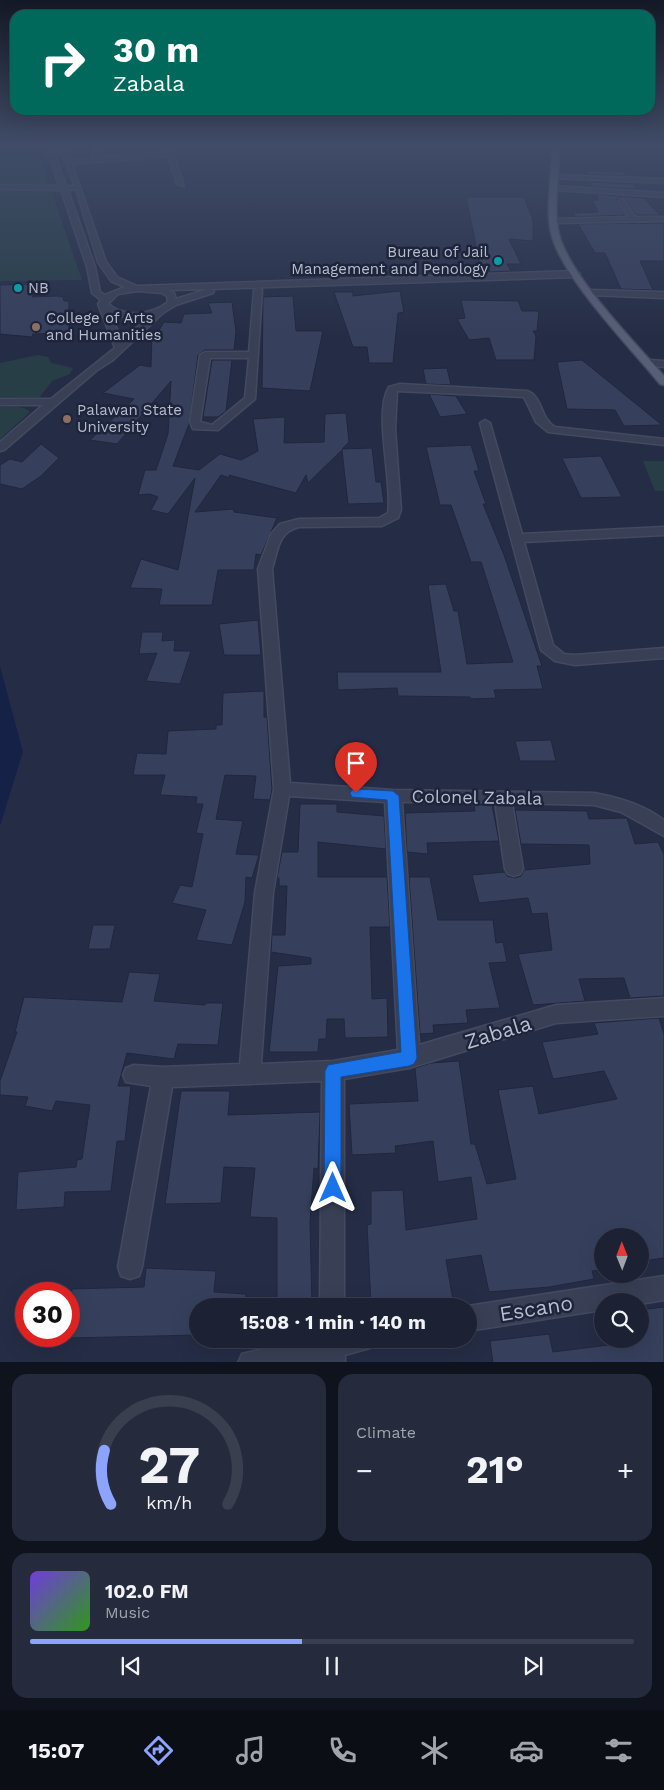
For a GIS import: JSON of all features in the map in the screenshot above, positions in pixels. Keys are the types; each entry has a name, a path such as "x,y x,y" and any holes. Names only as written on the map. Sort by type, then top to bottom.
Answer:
{"main road":[{"path":"554,210 556,241 591,293 664,382"}],"street":[{"path":"71,210 91,267 96,293 104,302 107,310 130,316 159,312"},
{"path":"85,210 102,262 114,279 135,288"},
{"path":"626,210 633,222"},
{"path":"554,220 633,222 664,219 656,210"},
{"path":"104,302 122,290 135,288 579,277"},
{"path":"0,448 92,369 110,358 119,347 159,312 173,303 209,291 579,277"},
{"path":"152,288 171,295 173,303"},
{"path":"254,355 205,355 195,422 197,427 214,428 250,399 254,355 258,290"},
{"path":"591,293 664,295"},
{"path":"104,302 110,327 119,347"},
{"path":"649,363 664,364"},
{"path":"250,1074 264,893 282,789 265,569 277,534 284,527 299,523 382,522 394,515 389,429 390,394 393,389 407,386 521,392 531,396 539,422 552,430 664,442"},
{"path":"0,402 53,402"},
{"path":"485,423 518,538 546,647 560,658 574,660 664,653"},
{"path":"518,538 664,531"},
{"name":"Colonel Zabala","path":"282,789 393,796 502,796 594,799 624,806 643,814 664,829"},
{"path":"393,796 409,1058"},
{"path":"502,796 514,869"},
{"name":"Zabala","path":"134,1075 164,1076 333,1071 409,1058 556,1014 664,1007"},
{"path":"332,1298 333,1071"},
{"path":"130,1267 164,1076"},
{"name":"Escano","path":"477,1319 664,1288"},
{"path":"252,1362 332,1348"}],"shaded area":[{"path":"0,210 58,210 82,280 0,281"},
{"path":"38,355 48,357 51,363 73,368 70,374 52,381 39,398 0,397 0,363"},
{"path":"0,407 20,407 30,412 0,439"},
{"path":"643,461 664,461 664,491 655,491"}],"water":[{"path":"0,666 23,752 0,826"}],"building":[{"path":"469,210 529,210 533,220 533,241 509,239 521,264 507,264 511,271 490,272 487,264 480,265"},
{"path":"597,210 622,210 625,215 575,217 574,213 598,212"},
{"path":"632,210 655,210 660,215 637,215"},
{"path":"664,223 664,261 640,261 653,290 621,289 605,253 595,253 578,224"},
{"path":"37,284 32,297 57,296 63,297 64,301 69,301 69,333 33,334 32,337 0,334 0,285"},
{"path":"400,291 404,312 398,313 393,363 369,363 367,347 353,347 334,292 353,292 353,296"},
{"path":"293,296 296,331 323,331 310,391 262,388 263,297"},
{"path":"461,300 518,301 522,311 539,311 537,331 533,331 536,336 534,360 496,360 489,338 469,340 457,319 465,318"},
{"path":"232,302 236,332 234,350 205,350 198,355 189,424 173,466 199,470 220,454 241,460 258,451 253,419 285,417 284,443 324,442 325,414 346,413 349,442 342,449 372,448 376,482 381,482 384,503 348,504 342,450 308,483 306,475 296,493 229,475 230,478 221,475 195,512 234,509 234,512 277,518 261,555 256,554 254,570 218,570 212,605 159,605 162,589 130,588 141,559 178,570 182,550 195,478 168,514 151,510 158,497 150,494 138,495 145,470 156,470 168,434 171,381 117,444 90,440 134,399 103,393 140,365 151,367 152,333 158,332 164,322 181,323 184,314 212,313 208,303"},
{"path":"212,360 232,360 226,411 218,417 203,417"},
{"path":"582,360 662,425 624,426 615,410 567,409 557,362"},
{"path":"447,368 451,385 426,384 423,369"},
{"path":"429,394 456,396 467,414 440,417"},
{"path":"41,444 59,458 41,476 22,489 0,484 0,465 10,459 22,462"},
{"path":"471,445 479,471 474,471 486,504 483,504 504,555 542,666 537,666 543,689 494,690 496,698 470,699 470,697 398,696 397,688 338,690 337,672 441,672 428,585 446,584 454,611 458,611 467,664 513,662 481,562 471,562 451,505 440,505 426,447"},
{"path":"601,456 622,497 581,498 562,458"},
{"path":"258,620 261,655 224,655 219,624"},
{"path":"142,632 163,632 162,641 175,640 174,651 191,651 180,684 146,681 157,653 139,654"},
{"path":"264,691 264,717 267,717 272,789 270,800 253,799 256,776 225,775 216,819 243,821 236,854 259,855 252,878 246,877 245,902 232,945 196,940 206,910 172,903 180,885 192,887 203,834 196,833 203,804 196,804 197,797 160,795 165,775 133,775 137,753 166,754 168,731 216,729 216,725 222,725 223,693"},
{"path":"551,740 556,761 520,761 515,741"},
{"path":"300,804 337,804 337,812 384,816 386,849 318,842 318,877 387,877 390,927 370,927 372,999 387,998 388,1037 345,1038 344,1019 327,1019 326,1039 319,1039 318,1052 269,1052 278,966 311,964 311,958 271,952 272,935 285,935 287,886 279,886 279,878 277,878 282,852 298,852"},
{"path":"474,805 492,805 499,841 427,843 428,854 407,852 405,813 475,811"},
{"path":"515,810 587,811 589,819 627,818 635,844 658,842 664,854 664,996 630,998 624,978 579,979 585,1001 533,1005 518,954 552,950 547,913 532,914 528,898 479,903 472,875 505,872 507,876 515,878 521,876 524,870 590,864 589,845 521,844"},
{"path":"409,877 430,877 438,920 493,920 496,943 503,942 507,962 489,963 500,1008 466,1010 468,1023 433,1025 434,1033 420,1034"},
{"path":"93,925 115,925 110,949 88,949"},
{"path":"129,972 160,974 154,1001 205,1005 205,1003 223,1003 218,1045 178,1044 174,1059 127,1053 118,1086 131,1086 125,1141 117,1141 111,1191 65,1192 64,1207 16,1210 18,1172 76,1167 77,1160 82,1159 90,1105 56,1101 52,1111 25,1106 28,1097 0,1095 0,1081 17,1032 15,1032 24,997 122,1002"},
{"path":"659,1018 664,1034 664,1258 649,1260 649,1228 594,1228 594,1271 592,1271 594,1279 549,1287 489,1292 481,1255 446,1260 453,1298 371,1298 367,1225 371,1224 371,1191 403,1190 406,1230 477,1219 471,1177 438,1182 433,1141 395,1146 396,1153 352,1155 349,1104 418,1101 415,1068 431,1063 459,1061 471,1144 475,1144 487,1184 516,1179 498,1090 533,1086 539,1114 617,1099 604,1071 553,1079 542,1042 598,1034 594,1023"},
{"path":"181,1091 230,1091 228,1115 320,1112 318,1169 314,1168 310,1222 312,1298 277,1298 277,1218 250,1217 255,1168 224,1167 221,1203 165,1204"},
{"path":"146,1268 216,1271 214,1292 246,1294 246,1298 189,1298 189,1335 80,1338 80,1289 144,1287"},
{"path":"664,1307 664,1362 493,1362 490,1341 549,1334 553,1352 594,1347 649,1348 649,1309"}],"place":[{"name":"Bureau of Jail Management and Penology","path":"498,261"},
{"name":"NB","path":"18,288"},
{"name":"College of Arts and Humanities","path":"36,327"},
{"name":"Palawan State University","path":"67,419"}],"route":[{"path":"333,1188 333,1071 409,1058 393,796 356,793"}]}
